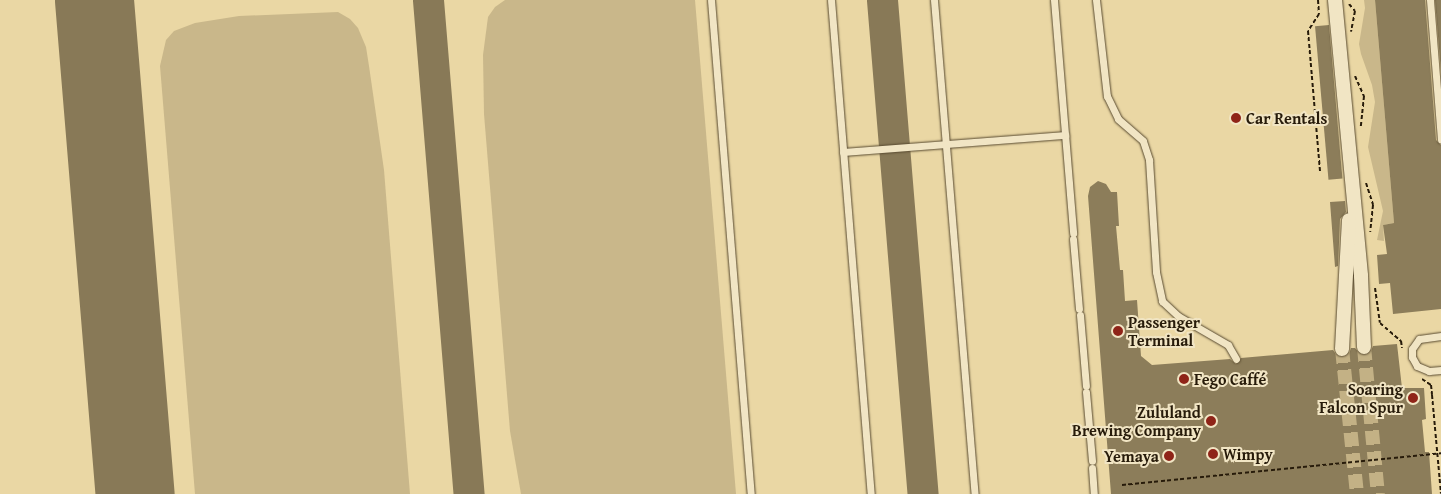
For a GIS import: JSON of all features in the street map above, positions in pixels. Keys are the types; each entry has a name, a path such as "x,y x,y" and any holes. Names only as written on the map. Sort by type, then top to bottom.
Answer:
{"street":[{"path":"1335,0 1358,179 1364,346"},
{"path":"1342,349 1358,179"}],"lane":[{"path":"711,0 751,494"},
{"path":"831,0 871,494"},
{"path":"934,0 975,494"},
{"path":"1054,0 1094,494"},
{"path":"1096,0 1107,96 1118,119 1142,141 1149,160 1156,272 1162,301 1178,316 1228,345 1236,359"},
{"path":"1430,0 1441,140"},
{"path":"843,152 1065,136"},
{"path":"1441,336 1419,339 1412,349 1412,358 1417,366 1429,371 1441,370"}],"path":[{"path":"1318,0 1319,14 1308,31 1320,172"},
{"path":"1346,1 1355,11 1351,35"},
{"path":"1354,72 1364,96 1360,129"},
{"path":"1358,179 1373,205 1369,238"},
{"path":"1372,284 1376,292 1380,323 1400,341 1402,349"},
{"path":"1420,378 1431,384 1441,494"},
{"path":"1122,485 1441,453"}],"shaded area":[{"path":"505,0 695,0 736,494 521,494 510,431 484,114 483,55 488,17 495,7"},
{"path":"1364,0 1375,0 1394,223 1383,225 1384,241 1377,240 1383,211 1368,147 1375,102 1372,85 1359,44 1365,8"},
{"path":"338,12 350,19 358,28 366,47 369,66 384,170 410,494 195,494 160,66 166,40 174,31 195,23 239,16"}],"building":[{"path":"1375,0 1425,0 1436,140 1441,145 1441,309 1393,314 1390,283 1379,284 1377,255 1387,254 1383,225 1394,223"},
{"path":"1435,0 1441,0 1441,72"},
{"path":"1329,25 1342,178 1328,180 1315,26"},
{"name":"Passenger Terminal","path":"1098,181 1106,184 1111,192 1117,192 1119,226 1116,226 1120,270 1123,270 1125,301 1137,300 1141,356 1152,365 1230,359 1236,364 1241,358 1333,350 1337,356 1342,358 1349,354 1351,348 1355,348 1360,354 1365,356 1371,351 1373,346 1397,344 1402,388 1424,388 1426,419 1422,420 1425,452 1429,452 1432,494 1111,494 1088,196 1090,187"},
{"path":"1345,201 1346,212 1340,219 1338,266 1335,267 1330,202"}],"taxiway":[{"path":"97,38 100,14 105,0"},
{"path":"428,0 469,494"},
{"path":"882,0 923,494"}],"runway":[{"path":"94,0 135,494"}],"tunnel":[{"path":"1364,347 1378,494"},
{"path":"1342,349 1357,494"}],"place":[{"name":"Car Rentals","path":"1236,118"},
{"name":"Passenger Terminal","path":"1118,331"},
{"name":"Fego Caffé","path":"1184,379"},
{"name":"Soaring Falcon Spur","path":"1413,398"},
{"name":"Zululand Brewing Company","path":"1211,421"},
{"name":"Wimpy","path":"1213,454"},
{"name":"Yemaya","path":"1169,456"}]}
